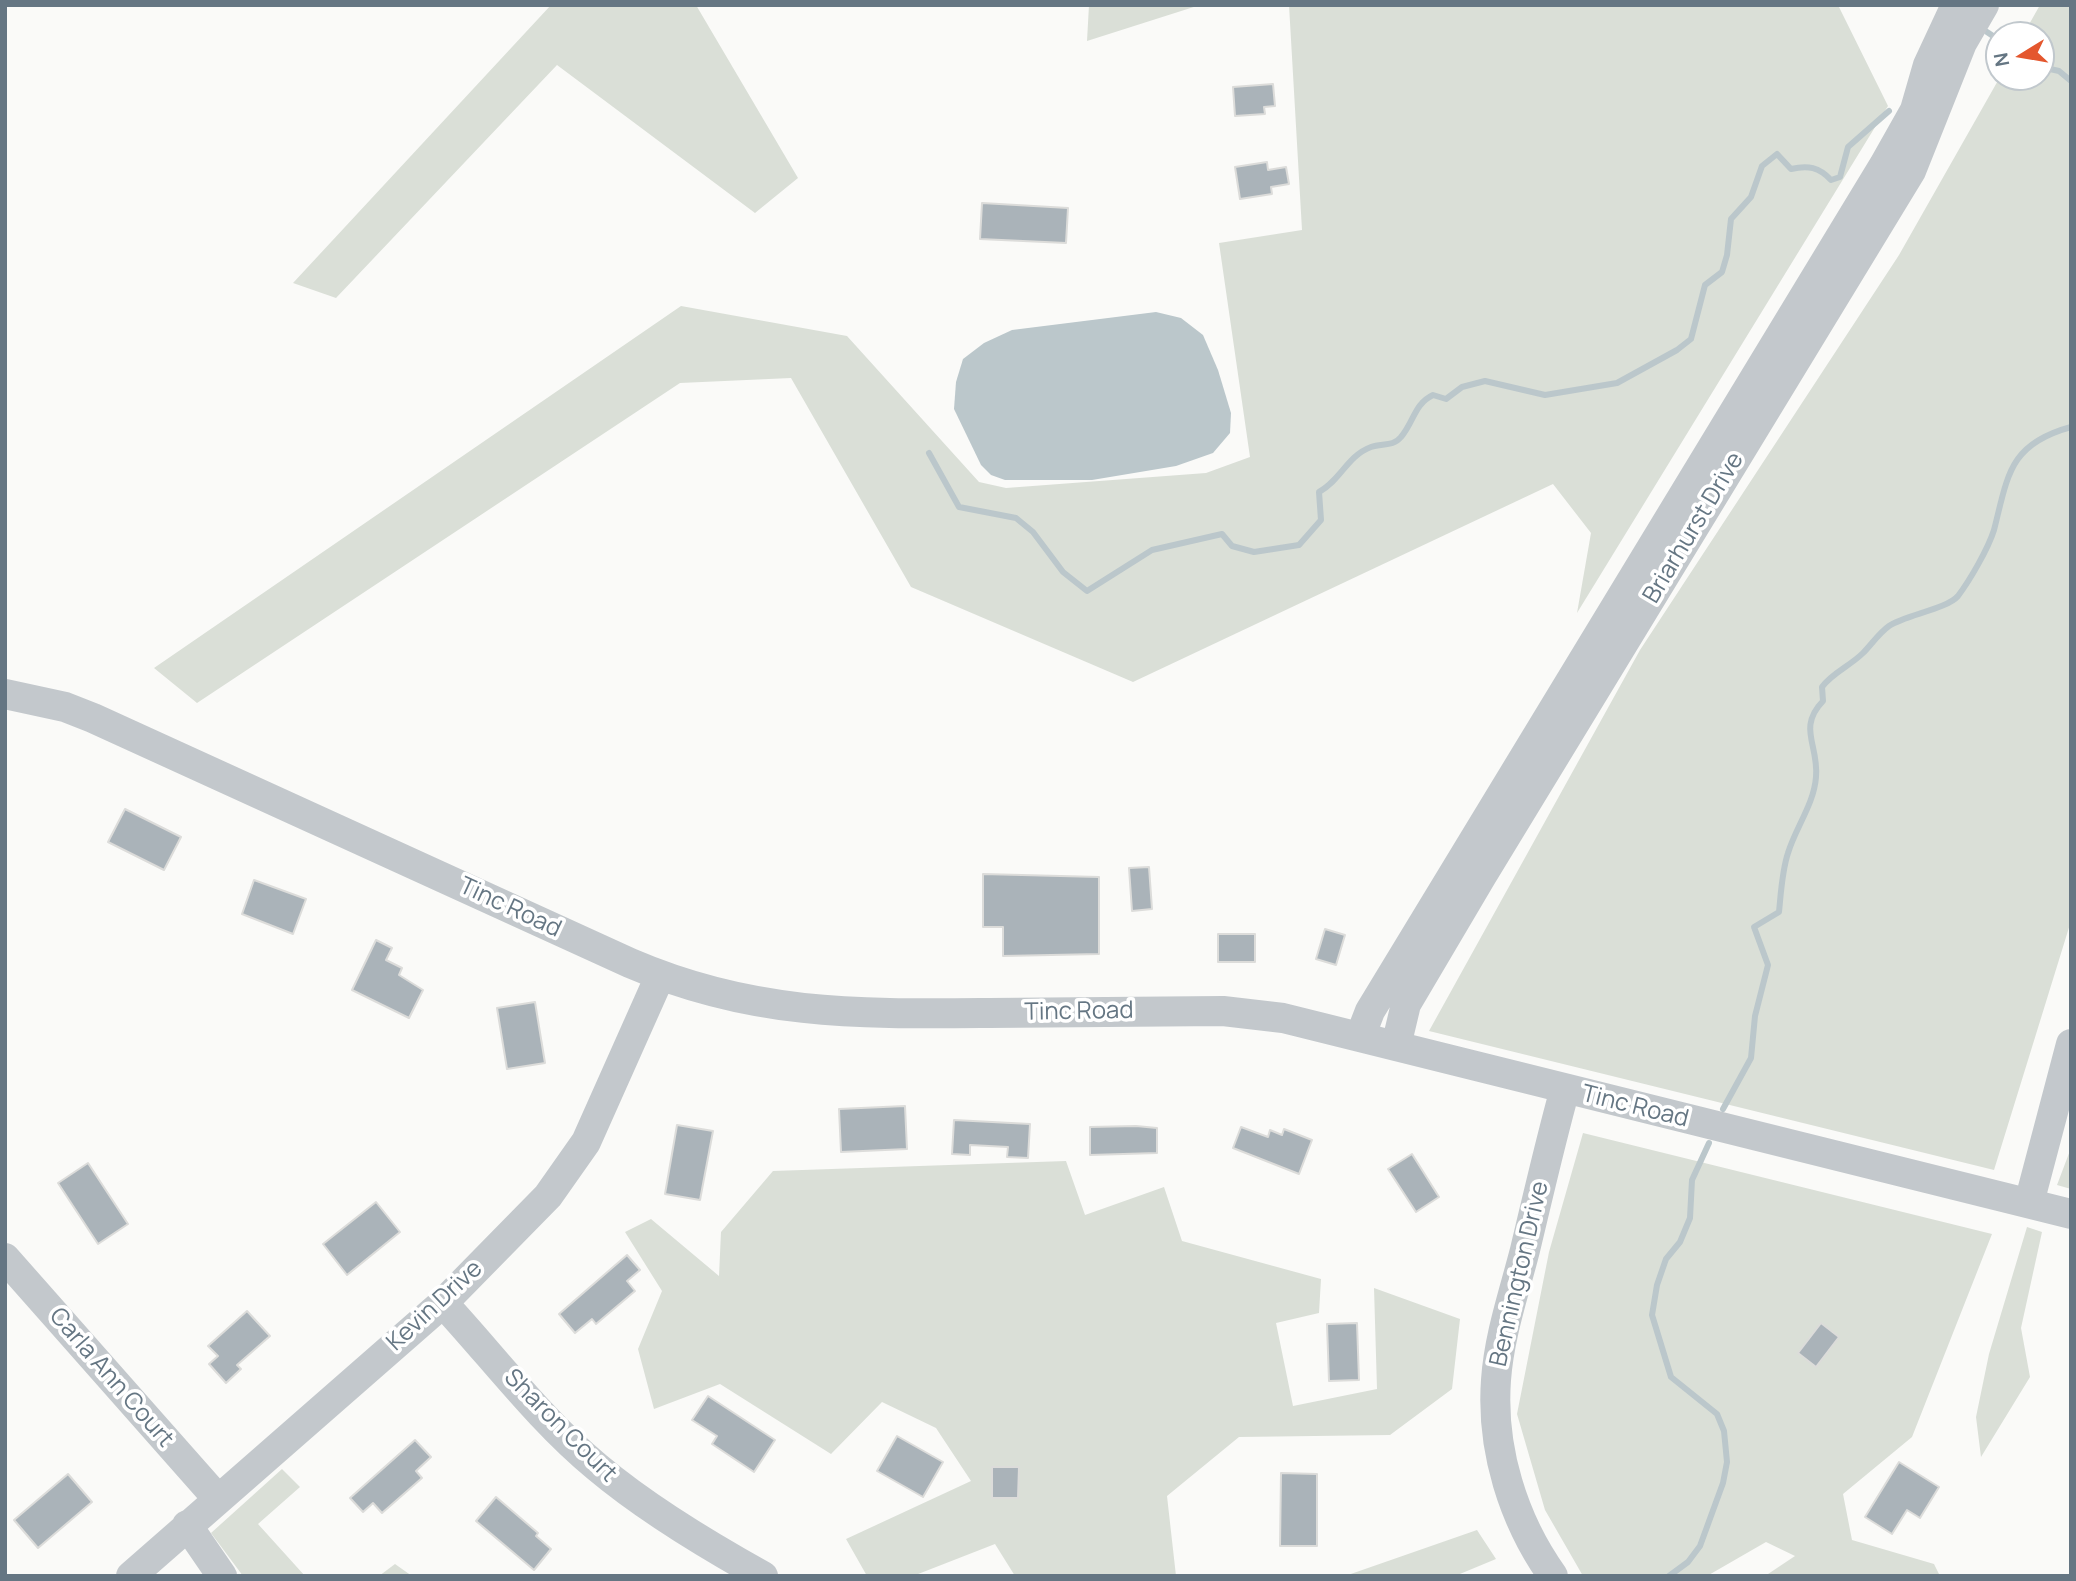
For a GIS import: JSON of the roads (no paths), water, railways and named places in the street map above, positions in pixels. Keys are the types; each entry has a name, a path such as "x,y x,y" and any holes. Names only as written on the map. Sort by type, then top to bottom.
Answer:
{"street":[{"name":"Briarhurst Drive","path":"1360,1037 1370,1011 1884,165 1915,110 1928,65 1956,5"},
{"name":"Briarhurst Drive","path":"1396,1046 1406,1004 1911,172 1962,43 1984,5"},
{"name":"Tinc Road","path":"5,694 45,702 93,718 660,976 745,1000 815,1011 1223,1011 1283,1018 2071,1213"},
{"name":"Kevin Drive","path":"131,1576 443,1303 548,1196 586,1142 660,976"},
{"path":"2029,1203 2071,1044"},
{"name":"Bennington Drive","path":"1553,1576 1530,1540 1512,1500 1496,1426 1496,1380 1503,1333 1565,1089"},
{"name":"Carla Ann Court","path":"5,1258 218,1499"},
{"name":"Sharon Court","path":"443,1303 521,1391 595,1466 627,1491 763,1576"},
{"path":"187,1525 222,1576"}],"waterway":[{"path":"2055,70 2071,81"},
{"path":"929,453 959,507 1016,518 1033,532 1063,572 1087,591 1152,550 1222,534 1232,546 1254,552 1299,545 1321,520 1319,492 1363,451 1398,440 1418,408 1433,395 1446,399 1462,387 1485,381 1545,395 1617,383 1677,350 1691,339 1705,285 1722,272 1731,219 1751,197 1762,166 1777,154 1791,169 1808,167 1822,172 1831,180 1840,177 1848,147 1889,111"},
{"path":"1723,1109 1751,1058 1755,1016 1768,965 1754,927 1779,912 1786,860 1815,787 1816,766 1810,728 1815,711 1823,701 1822,687 1863,653 1889,626 1945,605 1958,596 1991,538 2014,464 2035,443 2050,434 2071,427"},
{"path":"1669,1576 1688,1562 1700,1546 1723,1483 1727,1462 1724,1431 1717,1414 1671,1377 1652,1315 1657,1285 1666,1259 1680,1242 1690,1218 1692,1180 1709,1143"}]}
